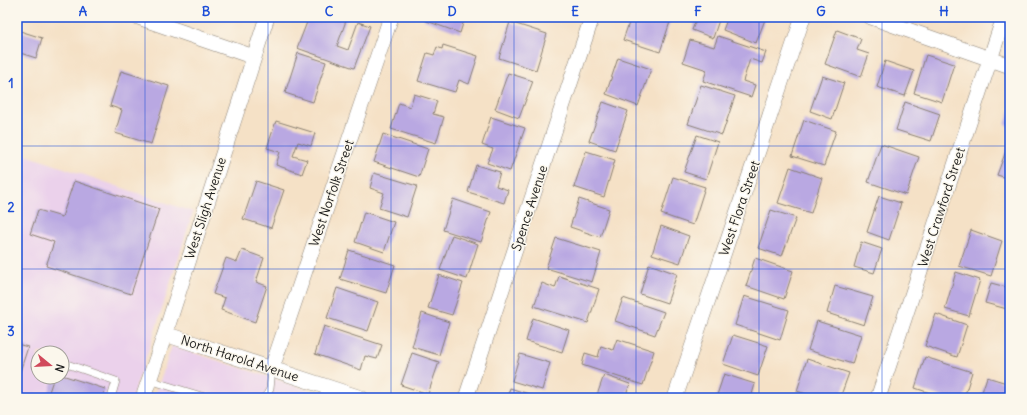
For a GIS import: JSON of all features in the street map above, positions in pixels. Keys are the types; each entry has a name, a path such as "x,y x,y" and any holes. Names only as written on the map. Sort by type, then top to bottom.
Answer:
{"street":[{"path":"138,17 254,57"},
{"name":"West Sligh Avenue","path":"143,398 267,17"},
{"name":"West Norfolk Street","path":"272,368 391,17"},
{"name":"Spence Avenue","path":"466,398 592,17"},
{"name":"West Flora Street","path":"675,398 803,17"},
{"path":"871,17 1010,66"},
{"name":"West Crawford Street","path":"878,398 1004,17"},
{"name":"North Harold Avenue","path":"165,334 361,398"}],"lane":[{"path":"70,365 116,381 111,398"},
{"path":"265,398 270,389 272,368"},
{"path":"149,380 208,398"}],"shaded area":[{"path":"17,152 193,212 132,398 17,398"},
{"path":"172,346 269,377 332,398 154,398"}],"building":[{"path":"309,17 347,18 337,46 348,50 358,22 370,26 354,68 297,48"},
{"path":"425,17 465,17 460,33 424,20"},
{"path":"545,17 555,17 554,20"},
{"path":"631,17 657,17 670,22 660,52 623,40"},
{"path":"697,17 720,17 713,38 692,30"},
{"path":"728,17 766,17 756,43 723,30"},
{"path":"510,22 547,34 536,70 499,58"},
{"path":"17,30 42,38 36,58 17,52"},
{"path":"837,30 861,39 857,50 869,54 861,77 825,64"},
{"path":"718,36 766,52 762,63 750,59 743,81 755,85 751,97 703,81 707,70 683,62 690,40 714,47"},
{"path":"443,45 478,56 469,84 459,80 455,92 418,81 427,53 434,55 437,47 442,49"},
{"path":"298,53 326,62 313,102 285,93"},
{"path":"926,55 954,64 942,102 914,93"},
{"path":"618,58 651,69 638,106 606,94"},
{"path":"885,61 914,71 905,96 877,87"},
{"path":"121,71 169,86 151,144 115,133 122,110 110,106"},
{"path":"508,73 533,81 519,118 495,109"},
{"path":"822,76 844,83 832,119 810,111"},
{"path":"701,85 735,96 722,135 688,124"},
{"path":"414,94 437,101 433,114 444,117 436,143 391,129 399,103 410,107"},
{"path":"603,102 628,111 615,150 589,141"},
{"path":"905,102 940,114 931,141 896,130"},
{"path":"1010,110 1010,127 1005,125"},
{"path":"491,117 525,128 510,171 487,163 493,149 482,145"},
{"path":"804,120 836,131 824,166 792,156"},
{"path":"276,121 315,133 311,146 298,142 293,156 307,160 302,174 276,165 280,152 267,148"},
{"path":"383,134 428,149 419,177 374,162"},
{"path":"697,135 718,142 706,179 684,172"},
{"path":"1010,140 1010,179 997,175"},
{"path":"881,144 919,157 906,195 868,182"},
{"path":"586,151 615,160 604,197 574,187"},
{"path":"476,165 500,172 496,186 508,190 504,203 468,192"},
{"path":"790,167 822,178 811,213 778,203"},
{"path":"374,173 417,186 407,217 379,208 384,193 370,188"},
{"path":"673,177 705,187 693,225 661,214"},
{"path":"74,181 159,209 131,294 46,266 54,242 30,234 38,210 62,217"},
{"path":"256,181 284,190 271,228 243,219"},
{"path":"879,196 901,203 889,240 867,232"},
{"path":"453,199 491,212 481,242 443,230"},
{"path":"579,199 609,209 600,237 570,227"},
{"path":"771,210 796,218 782,256 758,248"},
{"path":"364,212 394,222 384,252 355,242"},
{"path":"661,226 689,236 680,263 652,254"},
{"path":"971,230 1002,241 991,276 959,266"},
{"path":"452,235 478,244 467,279 440,270"},
{"path":"556,238 601,252 592,282 546,268"},
{"path":"861,242 882,249 874,273 854,267"},
{"path":"242,250 264,258 256,282 267,286 255,322 221,310 225,298 213,294 226,258 237,262"},
{"path":"349,250 395,265 386,293 340,279"},
{"path":"755,258 793,271 784,299 746,286"},
{"path":"649,264 677,274 667,303 640,294"},
{"path":"956,272 980,280 969,316 945,309"},
{"path":"439,275 463,283 452,315 428,308"},
{"path":"559,276 599,289 588,323 534,306 542,283 555,288"},
{"path":"991,283 1010,288 1010,300 1007,309 985,303"},
{"path":"835,286 873,297 864,325 827,313"},
{"path":"337,288 378,302 368,331 327,318"},
{"path":"744,296 789,310 780,340 735,325"},
{"path":"623,298 664,312 655,335 615,321"},
{"path":"422,313 449,322 439,355 412,347"},
{"path":"936,314 967,325 957,357 925,346"},
{"path":"533,318 569,330 562,352 526,341"},
{"path":"817,321 861,335 852,364 808,350"},
{"path":"324,326 382,345 377,359 365,356 361,370 315,354"},
{"path":"733,335 768,346 758,376 723,364"},
{"path":"617,339 654,351 643,385 582,365 585,353 598,357 601,346 613,350"},
{"path":"17,344 28,347 17,381"},
{"path":"412,353 439,362 428,394 401,385"},
{"path":"520,354 550,363 542,390 512,381"},
{"path":"925,357 972,372 964,398 945,398 915,388"},
{"path":"807,359 849,373 840,398 818,398 797,391"},
{"path":"724,374 755,384 751,398 716,398"},
{"path":"604,375 630,384 626,395 635,398 596,398"},
{"path":"987,377 1010,384 1010,398 980,398"},
{"path":"70,378 105,389 103,398 47,398 51,385 70,385"},
{"path":"510,388 541,398 507,398"}]}
